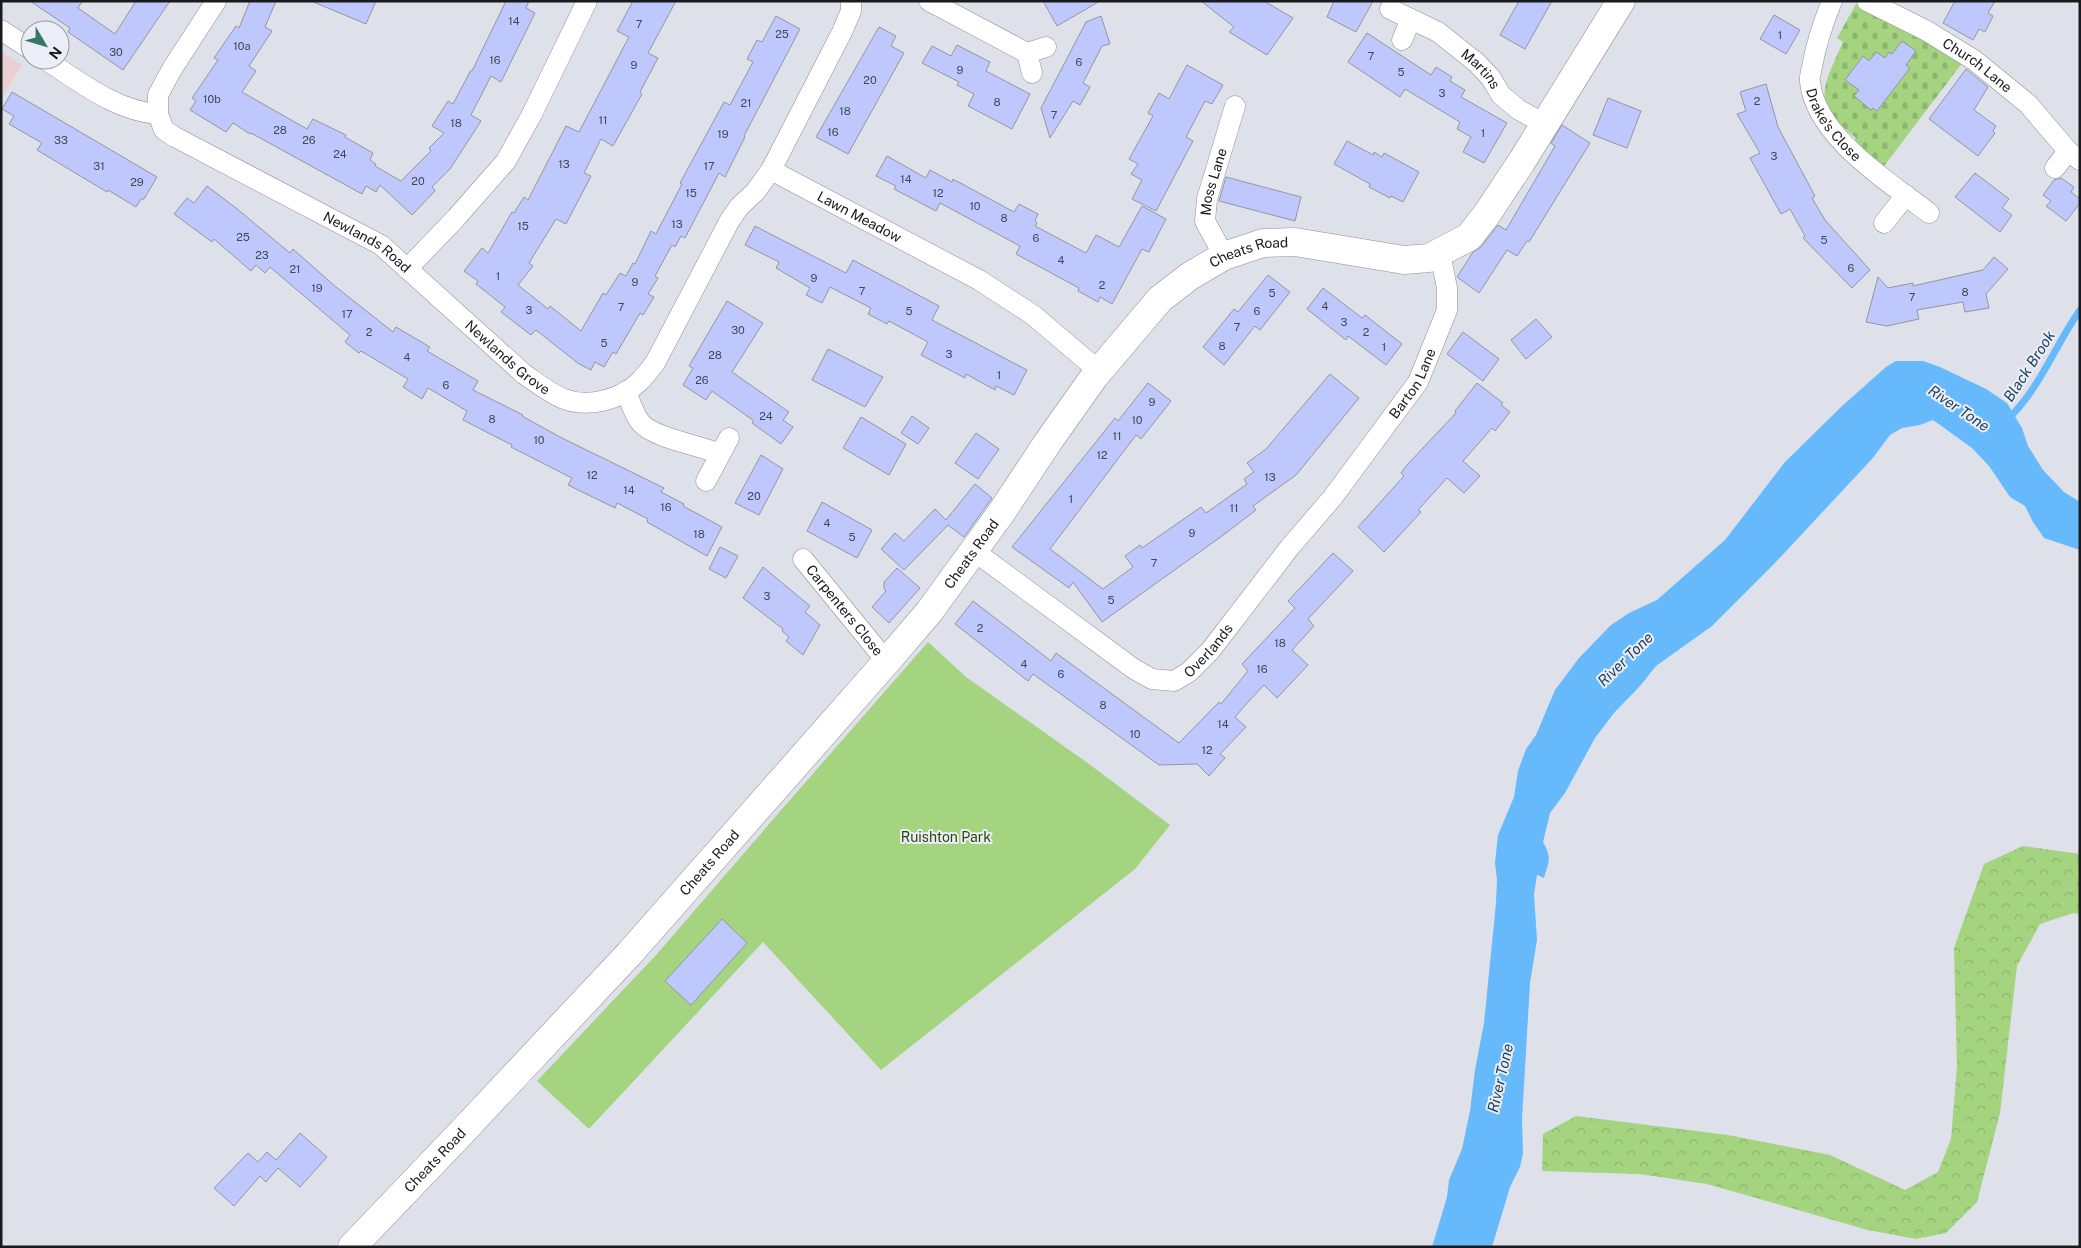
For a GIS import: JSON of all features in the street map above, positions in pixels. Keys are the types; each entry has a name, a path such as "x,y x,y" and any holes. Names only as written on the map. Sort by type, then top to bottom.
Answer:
{"street":[{"path":"62,70 118,105 148,114 158,114 158,96 172,69 216,1"},
{"name":"Newlands Road","path":"158,114 164,130 175,137 381,245 407,269 456,218 506,161 536,106 588,1"},
{"path":"771,170 842,32 850,11 851,1"},
{"path":"929,1 1027,53 1046,47"},
{"name":"Cheats Road","path":"352,1247 629,954 929,612 974,551 1099,371 1160,299 1190,276 1224,256 1263,243 1295,242 1404,260 1429,258 1469,237 1488,214 1621,1"},
{"name":"Drake's Close","path":"1832,1 1816,44 1809,82 1818,109 1834,133 1848,149 1928,213"},
{"name":"Church Lane","path":"1867,1 1927,31 1974,60 2028,104 2074,156 2055,168"},
{"name":"Martins","path":"1390,9 1438,32 1462,49 1491,78 1501,95 1519,110 1545,124"},
{"path":"1402,40 1411,19"},
{"path":"1,30 20,42"},
{"path":"1027,53 1032,73"},
{"name":"Moss Lane","path":"1224,256 1205,221 1207,199 1235,106"},
{"name":"Newlands Grove","path":"407,269 498,352 547,390 565,399 588,403 606,400 626,392 639,382 655,364 730,220 739,207 755,192 771,170"},
{"name":"Lawn Meadow","path":"771,170 979,280 1033,315 1099,371"},
{"path":"1884,223 1906,195"},
{"name":"Barton Lane","path":"1333,497 1418,382 1447,310 1447,288 1440,253"},
{"path":"626,392 641,423 661,435 706,448 724,446 706,480"},
{"name":"Overlands","path":"974,551 1134,668 1152,679 1174,681 1189,672 1210,651 1290,547 1333,497"},
{"name":"Carpenters Close","path":"803,559 878,651 888,660"}],"shaded area":[{"path":"1,52 20,64 20,68 1,99"}],"green space":[{"path":"1856,4 1882,15 1963,62 1884,166 1864,152 1865,150 1854,141 1856,138 1832,114 1825,94 1830,72 1843,42 1837,38"},
{"name":"Ruishton Park","path":"928,642 966,677 1089,764 1170,825 1135,869 881,1070 763,942 589,1129 537,1081 657,954"},
{"path":"2023,846 2080,854 2080,914 2073,913 2040,924 2017,966 2000,1113 1977,1202 1946,1233 1916,1239 1868,1230 1707,1184 1639,1174 1542,1171 1543,1134 1576,1116 1728,1135 1830,1155 1905,1190 1938,1172 1951,1139 1957,1067 1954,948 1984,864"}],"water":[{"name":"River Tone","path":"1896,361 1923,361 1940,367 1986,389 2007,403 2022,428 2028,446 2043,470 2064,492 2080,502 2080,550 2044,538 2025,506 2010,497 1989,466 1972,448 1933,420 1920,425 1902,428 1890,435 1872,459 1774,564 1712,626 1656,666 1614,713 1595,738 1565,793 1550,813 1543,842 1549,856 1548,863 1544,878 1537,875 1534,894 1537,940 1530,983 1522,1119 1523,1153 1520,1167 1510,1187 1492,1247 1432,1247 1447,1197 1449,1180 1462,1149 1470,1111 1475,1070 1484,1023 1496,903 1497,880 1495,863 1498,835 1514,797 1518,771 1526,749 1536,735 1555,690 1579,658 1611,625 1629,613 1657,600 1725,540 1785,462 1841,407 1886,367"}],"building":[{"path":"30,1 82,1 78,8 115,34 136,1 170,1 123,70 70,33 70,20 58,20"},
{"path":"250,1 276,1 265,27 272,31 249,66 256,71 242,92 307,129 313,119 346,135 345,137 373,153 370,160 376,164 375,166 401,181 431,151 429,148 444,133 432,126 448,101 453,104 472,71 506,1 529,1 526,8 535,13 501,82 491,76 471,115 481,121 450,169 432,187 435,191 412,215 380,185 376,192 366,186 362,194 233,123 226,132 190,110 196,101 192,98 218,60 214,58 236,26 239,28"},
{"path":"311,1 376,1 366,24"},
{"path":"633,1 676,1 648,53 658,58 640,92 642,94 613,146 601,139 584,173 591,176 566,224 556,219 529,263 533,266 518,285 548,309 550,306 581,331 603,293 606,295 620,273 626,276 633,263 635,264 651,231 656,234 682,184 680,183 724,102 730,105 753,62 747,59 757,40 762,42 776,16 800,29 744,136 725,177 719,173 685,238 681,236 675,247 672,245 655,276 658,278 648,294 654,297 643,315 640,313 616,354 613,352 604,367 595,362 591,370 579,364 536,330 531,335 501,312 505,307 476,284 478,281 464,271 482,248 488,253 512,212 514,213 524,197 528,200 566,126 579,132 629,37 617,31"},
{"path":"1043,1 1100,1 1057,26"},
{"path":"1201,1 1264,1 1293,18 1267,55 1229,32 1234,27"},
{"path":"1334,1 1373,1 1356,32 1327,17"},
{"path":"1519,1 1552,1 1525,49 1500,35"},
{"path":"1955,1 1995,1 1988,13 1993,16 1985,32 1979,29 1973,40 1943,23"},
{"path":"1774,15 1800,30 1786,54 1760,39"},
{"path":"1101,16 1110,44 1102,46 1083,83 1090,87 1080,105 1073,101 1050,138 1041,108 1086,22"},
{"path":"879,27 896,36 891,46 904,53 848,154 816,137"},
{"path":"1367,33 1431,75 1436,67 1452,77 1450,81 1465,90 1461,97 1507,123 1484,163 1463,152 1471,137 1457,129 1460,122 1405,89 1400,97 1348,62"},
{"path":"1902,41 1916,51 1906,65 1910,68 1877,111 1873,108 1871,110 1854,96 1859,90 1845,80 1863,56 1869,61 1876,52 1885,58 1889,52 1892,54"},
{"path":"957,45 990,62 986,71 1030,94 1012,129 968,106 974,94 957,85 959,82 922,63 932,46 951,56"},
{"path":"1187,65 1223,85 1212,104 1205,101 1186,137 1193,141 1156,211 1132,199 1142,180 1131,174 1138,164 1129,159 1153,116 1148,113 1159,93 1169,99"},
{"path":"1966,69 1988,87 1974,110 1996,126 1993,131 1995,133 1978,156 1929,119"},
{"path":"1766,84 1778,127 1815,196 1812,198 1825,220 1870,270 1852,288 1803,238 1805,236 1790,209 1781,214 1750,158 1760,153 1737,114 1746,111 1740,92"},
{"path":"12,92 157,177 144,199 141,199 136,207 37,150 42,143 9,124 14,116 2,109"},
{"path":"1608,98 1641,111 1627,148 1593,135"},
{"path":"1562,125 1590,143 1529,242 1527,241 1517,256 1507,250 1479,293 1457,277 1473,252 1481,247 1498,225 1506,230 1555,146 1551,143"},
{"path":"1347,141 1373,155 1374,152 1382,157 1384,153 1419,172 1403,202 1391,196 1390,198 1369,187 1370,184 1334,164"},
{"path":"887,156 926,178 930,170 952,182 953,179 1014,212 1019,204 1038,214 1035,226 1086,253 1096,235 1119,247 1142,206 1166,219 1149,252 1142,249 1112,304 1100,297 1098,302 1078,291 1079,288 1016,254 1020,246 940,203 936,211 894,189 896,186 876,176"},
{"path":"1975,173 2009,199 2002,208 2012,215 2000,232 1955,197"},
{"path":"1226,177 1301,197 1295,221 1219,201"},
{"path":"2061,178 2074,187 2071,192 2080,199 2080,203 2066,221 2046,206 2051,201 2043,195 2054,180"},
{"path":"207,186 290,253 293,249 336,287 393,332 396,327 430,347 427,351 478,381 473,390 523,415 560,437 664,488 661,492 722,527 707,556 647,522 648,519 617,503 615,508 568,485 572,478 463,420 467,411 428,388 422,399 403,387 408,379 361,351 359,353 345,342 350,335 270,267 265,273 256,265 251,271 214,239 212,242 174,214 187,198 194,203"},
{"path":"755,226 846,273 853,260 939,306 932,320 1027,370 1014,395 996,386 995,390 966,374 965,378 921,355 928,342 889,321 887,324 868,314 871,308 830,287 822,303 806,295 810,288 776,268 779,262 745,245"},
{"path":"1994,257 2008,269 1986,294 1989,308 1965,312 1963,302 1917,310 1919,319 1887,326 1866,322 1878,277 1888,288 1913,283 1913,286 1983,270"},
{"path":"1268,275 1290,292 1260,330 1255,326 1224,365 1203,347 1234,309 1238,312"},
{"path":"1323,288 1362,318 1365,315 1402,344 1386,365 1348,336 1346,340 1307,309"},
{"path":"727,301 763,323 732,372 789,412 783,420 793,427 781,444 752,423 754,421 712,391 706,400 683,385 693,368 689,366"},
{"path":"1536,319 1552,337 1526,359 1511,340"},
{"path":"1463,332 1499,359 1483,381 1447,354"},
{"path":"828,349 883,377 865,407 812,380"},
{"path":"1330,374 1359,398 1296,475 1253,506 1256,510 1222,536 1102,622 1073,582 1069,588 1012,547 1115,418 1118,421 1148,383 1171,401 1141,439 1136,435 1050,549 1103,589 1133,567 1125,556 1140,545 1142,548 1201,507 1206,513 1247,484 1244,479 1254,472 1247,463 1266,449"},
{"path":"1477,383 1503,403 1501,405 1510,412 1495,431 1492,428 1463,461 1480,476 1464,493 1447,478 1418,510 1421,512 1384,552 1358,527 1404,476 1401,473 1407,465 1456,413 1455,411"},
{"path":"912,416 929,428 918,444 901,433"},
{"path":"861,417 906,444 889,475 843,448"},
{"path":"976,433 999,449 978,479 955,463"},
{"path":"761,455 783,469 759,515 735,503"},
{"path":"975,484 992,498 964,537 948,525 904,570 881,549 895,533 904,541 935,509 946,520"},
{"path":"822,502 872,530 857,558 807,531"},
{"path":"720,547 738,556 726,578 709,569"},
{"path":"1333,553 1353,571 1308,619 1314,626 1292,650 1308,665 1277,698 1264,685 1248,702 1235,717 1246,727 1220,754 1225,758 1209,776 1197,764 1159,765 1033,674 1028,681 955,624 973,601 1051,661 1056,653 1179,743 1219,702 1221,704 1248,671 1242,664 1295,608 1288,601"},
{"path":"763,567 810,606 805,612 820,625 803,655 786,641 789,637 782,631 783,629 743,598"},
{"path":"897,568 920,588 889,623 872,607 886,591 884,589 884,582"},
{"path":"722,919 747,943 691,1005 665,981"},
{"path":"300,1133 327,1157 300,1187 278,1168 266,1182 260,1176 234,1206 214,1188 248,1153 258,1162 267,1152 276,1160"}],"waterway":[{"name":"Black Brook","path":"2007,420 2029,394 2080,310"}]}
